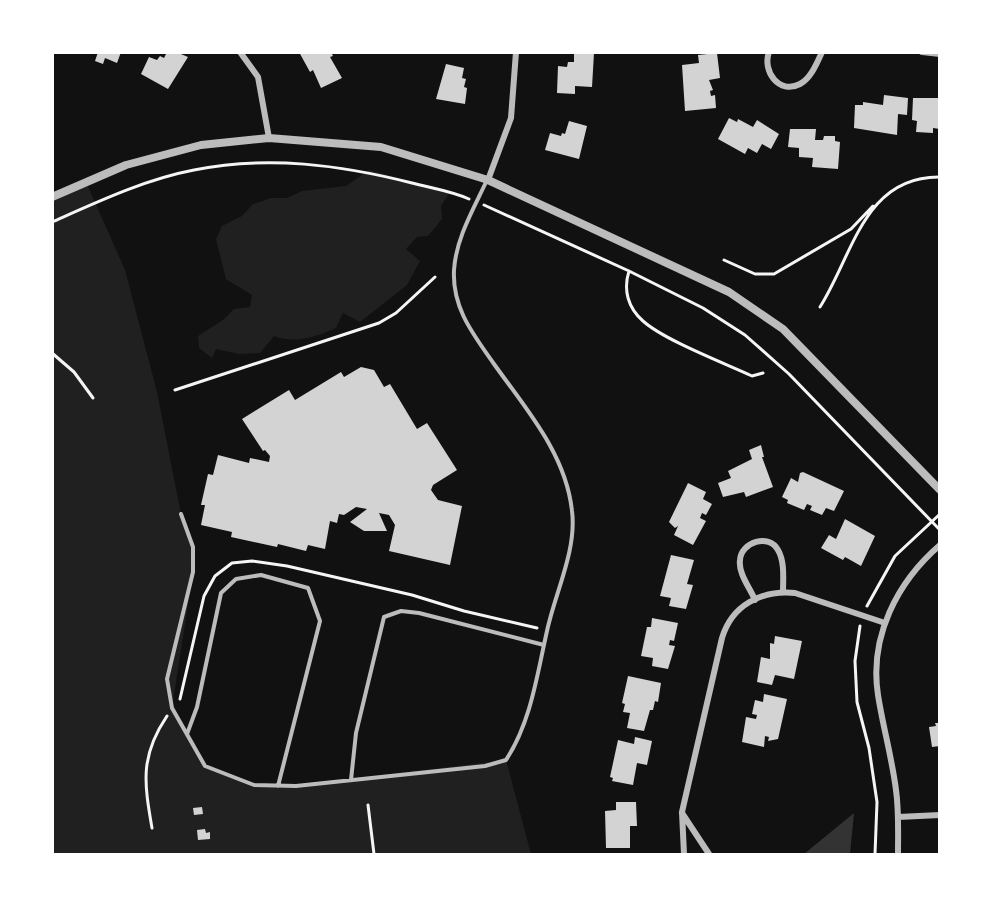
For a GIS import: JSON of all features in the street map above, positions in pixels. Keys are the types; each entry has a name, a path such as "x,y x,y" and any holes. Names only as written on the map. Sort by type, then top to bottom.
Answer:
{"street":[{"path":"240,52 258,77 269,138"},
{"path":"488,180 511,118 516,52"},
{"path":"768,52 766,63 770,78 781,85 793,86 806,80 822,52"},
{"path":"922,52 939,54"},
{"path":"52,197 126,165 201,145 269,138 381,147 488,180 729,292 756,310 783,329 939,490"},
{"path":"754,600 741,571 740,561 742,552 749,544 757,541 766,541 777,548 782,562 783,592"},
{"path":"898,855 898,817 894,773 876,683 879,647 885,623 905,583 939,545"},
{"path":"684,855 682,812 727,623 735,612 754,600 783,592 795,593 885,623"},
{"path":"682,812 709,855"},
{"path":"898,817 939,815"}],"lane":[{"path":"181,514 193,547 193,572 167,679 172,708 205,766 254,785 278,786 485,765 507,760 519,741 570,544 573,513 565,476 542,432 466,326 455,296 454,270 458,245 488,180"},
{"path":"186,734 197,707 221,593 236,579 261,575 308,588 320,621 278,786"},
{"path":"351,780 356,733 384,617 401,611 419,613 544,645"}],"path":[{"path":"52,222 128,190 194,170 259,164 303,163 358,169 459,195 629,271 703,308 745,335 789,374 939,531"},
{"path":"724,260 754,274 774,274 850,230 877,202 909,179 939,177"},
{"path":"820,308 877,202"},
{"path":"629,271 626,280 628,300 644,322 752,376 763,373"},
{"path":"175,390 379,323 396,313 435,277"},
{"path":"52,353 74,372 93,398"},
{"path":"152,828 146,792 147,761 155,731 183,697 204,596 215,576 232,563 252,561 287,566 547,630"},
{"path":"368,805 374,855"}],"shaded area":[{"path":"369,170 450,192 441,206 442,219 428,236 417,237 406,249 420,261 407,285 360,322 343,313 336,328 298,339 274,336 260,353 239,354 216,349 212,358 199,348 198,336 223,320 234,309 250,307 252,295 226,279 216,239 222,226 242,216 253,204 271,198 287,198 302,191 346,186"},
{"path":"86,182 125,270 157,392 181,514 193,547 193,572 172,708 205,766 254,785 296,786 506,760 531,854 53,854 52,197"},
{"path":"854,813 850,854 804,854"}],"building":[{"path":"98,52 121,52 117,63 105,58 103,64 95,61"},
{"path":"167,52 176,52 188,57 168,89 141,74 149,57 157,60 160,56 164,58"},
{"path":"299,52 331,52 333,56 330,57 342,78 321,88 313,70 310,72"},
{"path":"574,52 594,53 592,87 575,86 575,94 557,93 558,66 567,67 568,62 574,62"},
{"path":"717,53 720,78 709,80 713,90 710,91 711,96 715,95 716,108 685,111 682,65 699,63 698,55"},
{"path":"446,64 464,68 462,78 466,79 464,87 467,88 465,104 436,99"},
{"path":"884,95 908,98 907,115 898,114 897,135 854,128 855,105 863,105 863,102 883,105"},
{"path":"913,98 940,98 940,129 933,128 933,133 916,132 917,121 912,120"},
{"path":"729,118 737,122 738,119 753,127 757,120 779,134 771,149 762,144 757,153 748,148 745,154 718,139"},
{"path":"569,121 587,126 579,159 545,150 550,133 561,136 562,133 565,134"},
{"path":"790,129 816,129 815,140 823,140 824,136 835,136 835,141 840,142 838,169 812,167 813,158 799,157 799,148 788,147"},
{"path":"361,367 374,370 384,387 390,384 417,429 427,423 457,470 433,485 431,490 438,500 462,506 450,565 389,551 395,525 389,515 379,513 387,531 364,531 350,522 367,509 356,507 344,515 339,514 337,523 330,521 325,549 308,545 306,551 278,544 277,547 231,537 232,532 201,525 205,505 201,505 208,474 213,475 218,455 249,463 250,458 269,462 270,456 265,450 263,451 242,419 289,390 295,400 341,372 344,377"},
{"path":"761,445 764,457 762,457 773,487 746,497 744,492 723,497 718,483 731,478 728,471 752,459 749,450"},
{"path":"803,472 844,491 834,511 826,508 822,515 810,510 812,506 807,504 804,510 787,503 788,500 782,497 791,478 798,482 800,473"},
{"path":"688,483 706,492 703,499 712,504 706,515 702,513 700,518 706,521 693,545 674,535 678,526 675,528 669,522"},
{"path":"845,519 875,536 861,566 845,557 843,560 821,548 829,535 836,539"},
{"path":"671,555 694,560 687,584 693,585 686,609 669,606 671,598 660,596"},
{"path":"652,618 678,623 674,641 670,640 669,645 675,646 668,669 652,666 653,658 641,656 647,627 651,627"},
{"path":"775,636 802,641 794,679 775,675 772,685 757,682 761,657 770,659 770,643 774,644"},
{"path":"628,676 661,683 658,702 655,701 653,710 650,710 644,731 627,728 630,713 623,712 625,704 622,703"},
{"path":"764,694 787,699 778,739 768,741 769,737 765,736 764,747 742,742 746,717 756,719 757,715 752,714 755,700 763,702"},
{"path":"935,723 940,723 940,746 932,747 929,727 936,726"},
{"path":"635,737 652,741 647,765 637,763 633,785 612,781 613,778 610,777 618,740 634,744"},
{"path":"616,802 636,802 637,826 630,826 630,848 606,848 605,811 616,810"},
{"path":"202,807 203,814 194,815 193,808"},
{"path":"205,829 206,833 210,832 210,839 198,840 197,830"}]}
